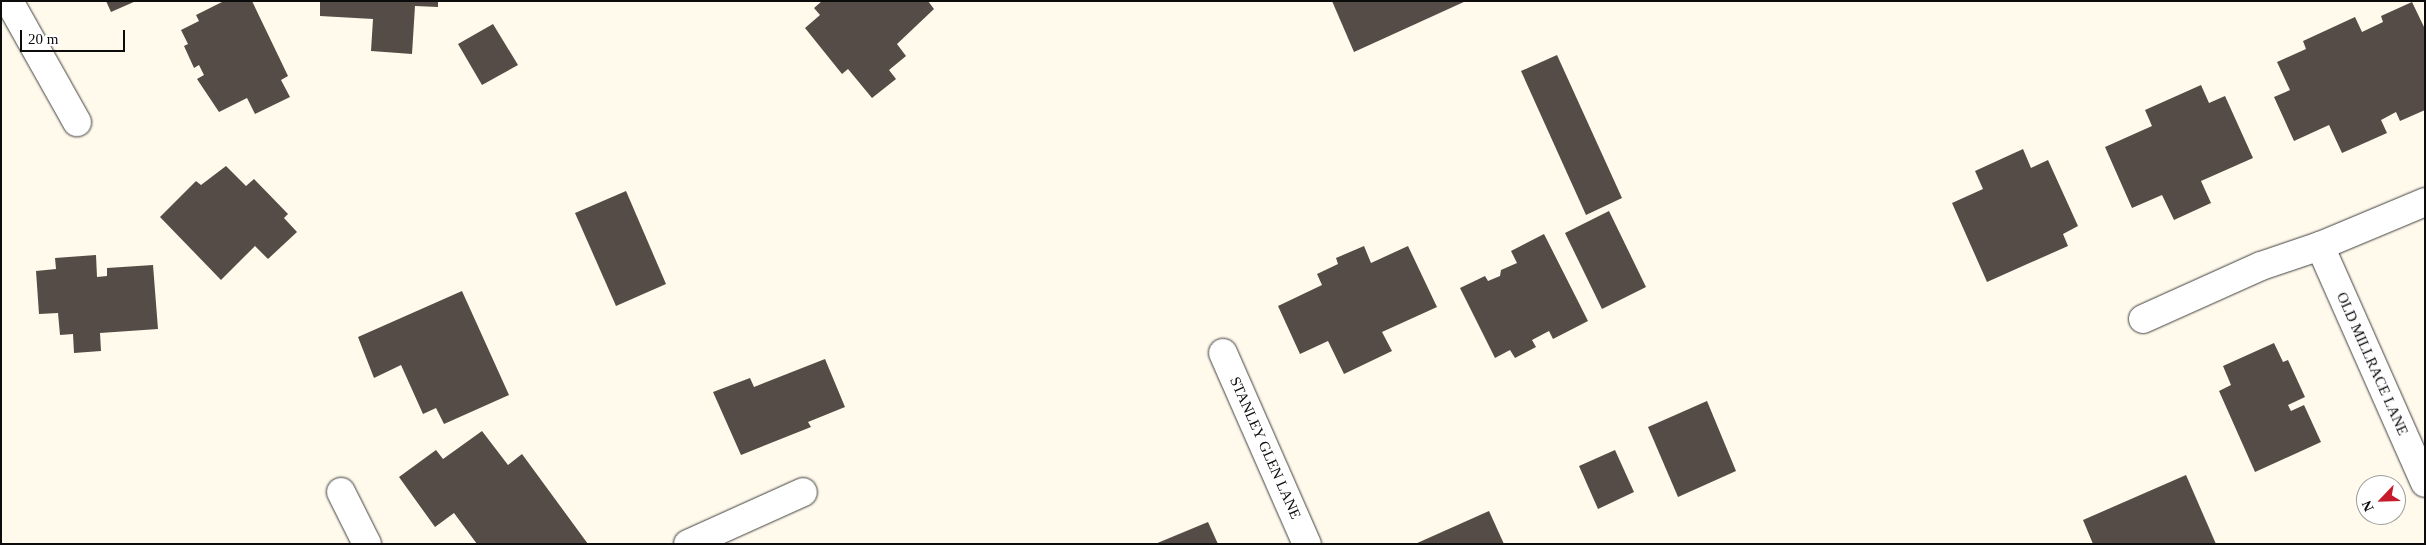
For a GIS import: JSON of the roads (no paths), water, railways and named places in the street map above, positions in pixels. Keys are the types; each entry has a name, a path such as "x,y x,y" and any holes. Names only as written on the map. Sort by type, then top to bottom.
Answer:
{"street":[{"path":"8,1 77,122"},
{"path":"2143,319 2261,266 2320,246 2425,202"},
{"name":"OLD MILLRACE LANE","path":"2320,246 2425,483"},
{"name":"STANLEY GLEN LANE","path":"1223,353 1307,544"},
{"path":"341,492 367,544"},
{"path":"688,544 803,492"}]}
